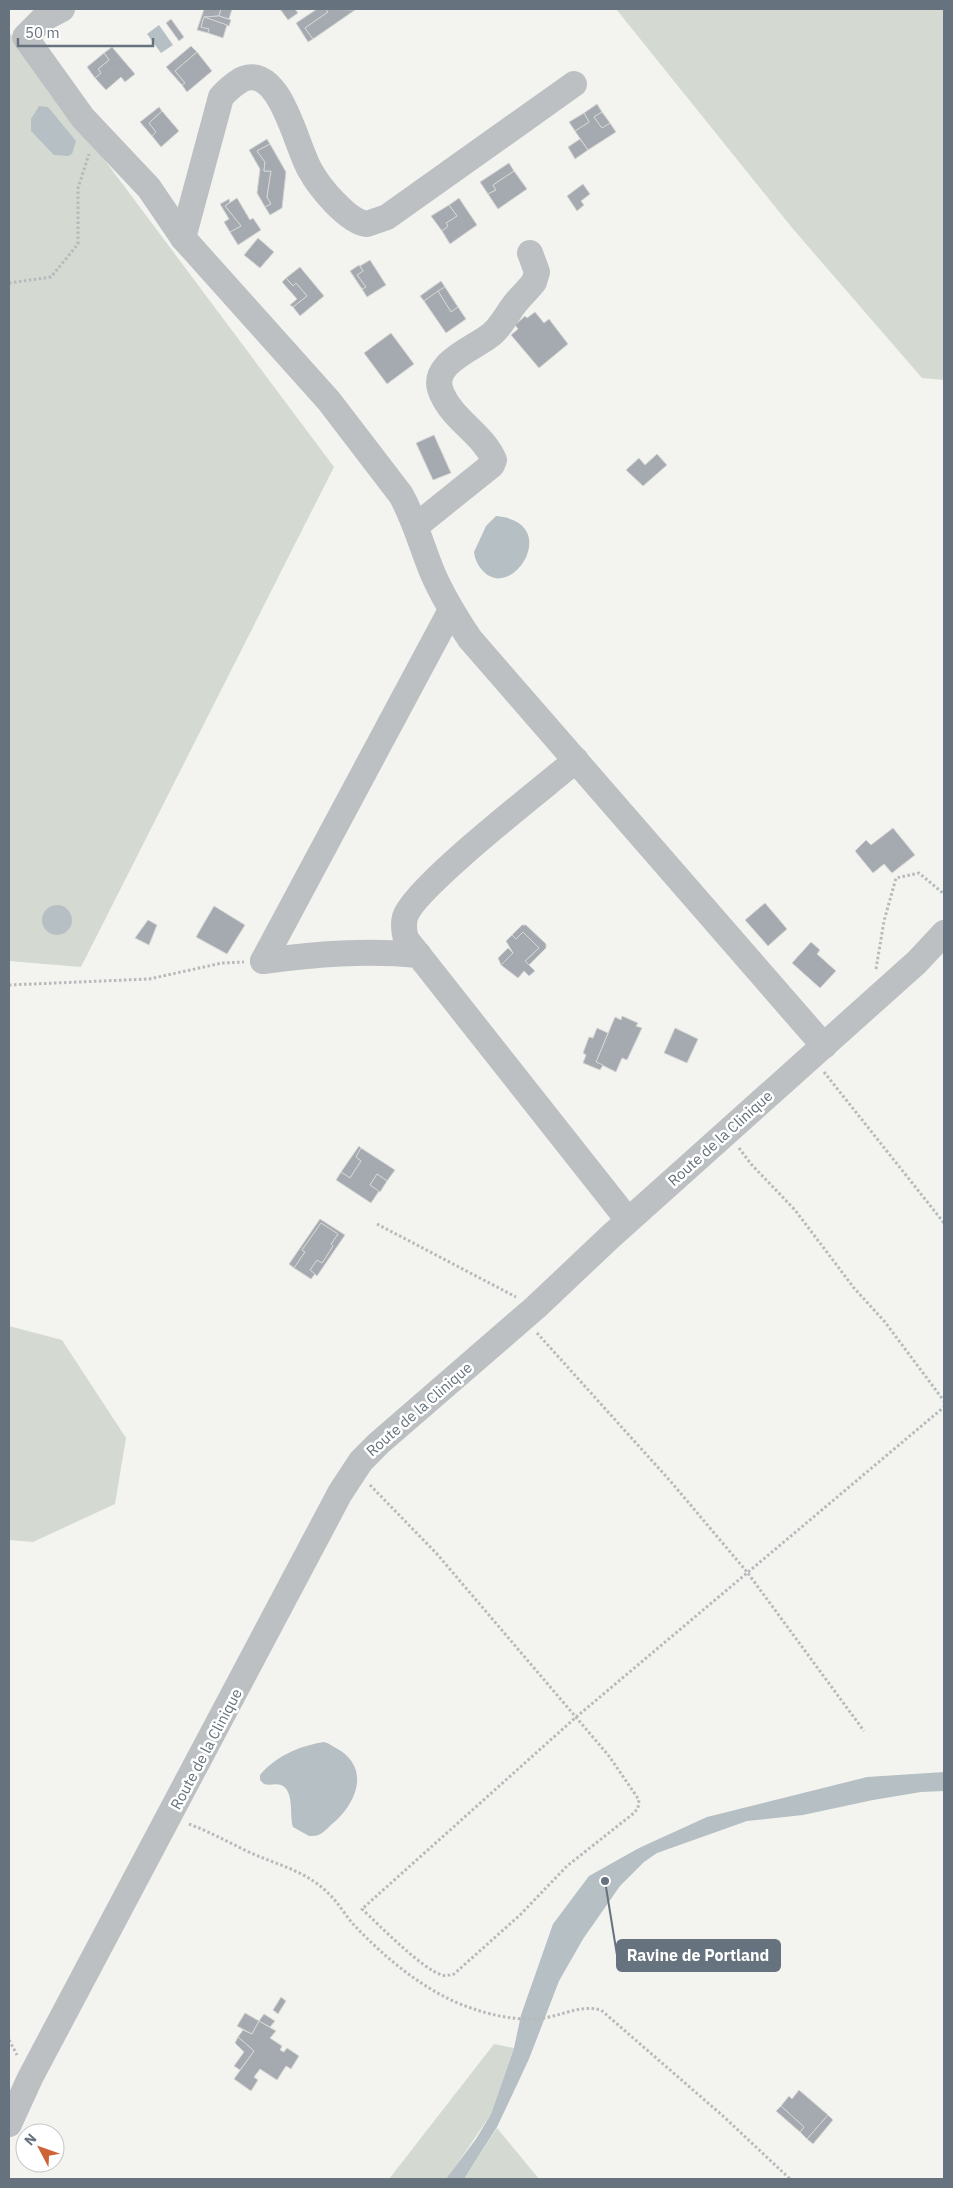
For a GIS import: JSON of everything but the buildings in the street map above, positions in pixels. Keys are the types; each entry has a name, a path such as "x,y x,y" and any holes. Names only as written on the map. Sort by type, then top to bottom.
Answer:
{"street":[{"path":"62,9 43,19 25,37 83,118 150,188 183,238 329,400 400,495 416,526 434,577 451,610 470,639 670,871 817,1051"},
{"path":"183,238 221,97 226,90 249,76 258,76 274,90 314,177 350,218 367,224 386,217 574,84"},
{"path":"416,526 492,464 494,460 491,452 461,421 442,395 439,384 443,371 449,363 493,333 534,282 537,272 530,253"},
{"path":"263,961 451,610"},
{"path":"576,760 441,874 416,900 405,916 404,928 406,939 628,1220"},
{"name":"Route de la Clinique","path":"9,2124 34,2069 340,1493 355,1469 378,1443 530,1312 628,1220 870,1004 944,933"},
{"path":"263,961 326,953 378,952 419,955"}],"path":[{"path":"9,283 51,277 78,244 78,188 96,132"},
{"path":"870,1004 884,921 896,878 919,873 944,894"},
{"path":"9,985 149,979 222,963 263,961"},
{"path":"817,1051 944,1222"},
{"path":"727,1131 751,1164 795,1210 944,1401"},
{"path":"377,1224 530,1312 747,1572 864,1731"},
{"path":"355,1469 437,1554 575,1718 619,1770 639,1800 638,1808 603,1840 568,1866 520,1915 454,1974 441,1975 416,1959 362,1909 575,1718 944,1407"},
{"path":"170,1816 292,1868 310,1878 328,1892 355,1925 416,1979 447,1997 474,2009 514,2018 548,2017 589,2007 601,2010 694,2090 790,2179"}],"shaded area":[{"path":"616,9 944,9 944,380 922,378 793,229"},
{"path":"159,25 173,45 161,53 147,34"},
{"path":"9,32 334,467 81,967 9,961"},
{"path":"39,106 48,107 76,141 72,154 68,156 54,155 31,131 31,119"},
{"path":"496,516 516,521 526,531 529,544 526,557 518,569 508,576 496,578 482,570 477,563 474,552 486,526"},
{"path":"57,905 68,909 72,920 68,931 57,935 46,931 42,920 46,909"},
{"path":"9,1326 62,1340 126,1438 115,1504 33,1542 9,1540"},
{"path":"324,1742 341,1751 350,1759 357,1779 356,1789 347,1808 340,1817 322,1833 317,1836 309,1836 293,1827 290,1798 285,1788 279,1784 264,1784 260,1780 260,1775 281,1757 297,1749"},
{"path":"944,1772 944,1791 921,1792 873,1800 803,1815 747,1821 657,1853 644,1862 620,1886 583,1939 559,1981 529,2059 497,2127 464,2179 446,2179 476,2139 491,2114 514,2048 521,2015 553,1924 589,1876 639,1848 707,1817 867,1777"},
{"path":"494,2044 514,2048 491,2114 449,2176 445,2179 389,2179"},
{"path":"497,2128 539,2179 464,2179"}],"place":[{"name":"Ravine de Portland","path":"605,1881"}]}
